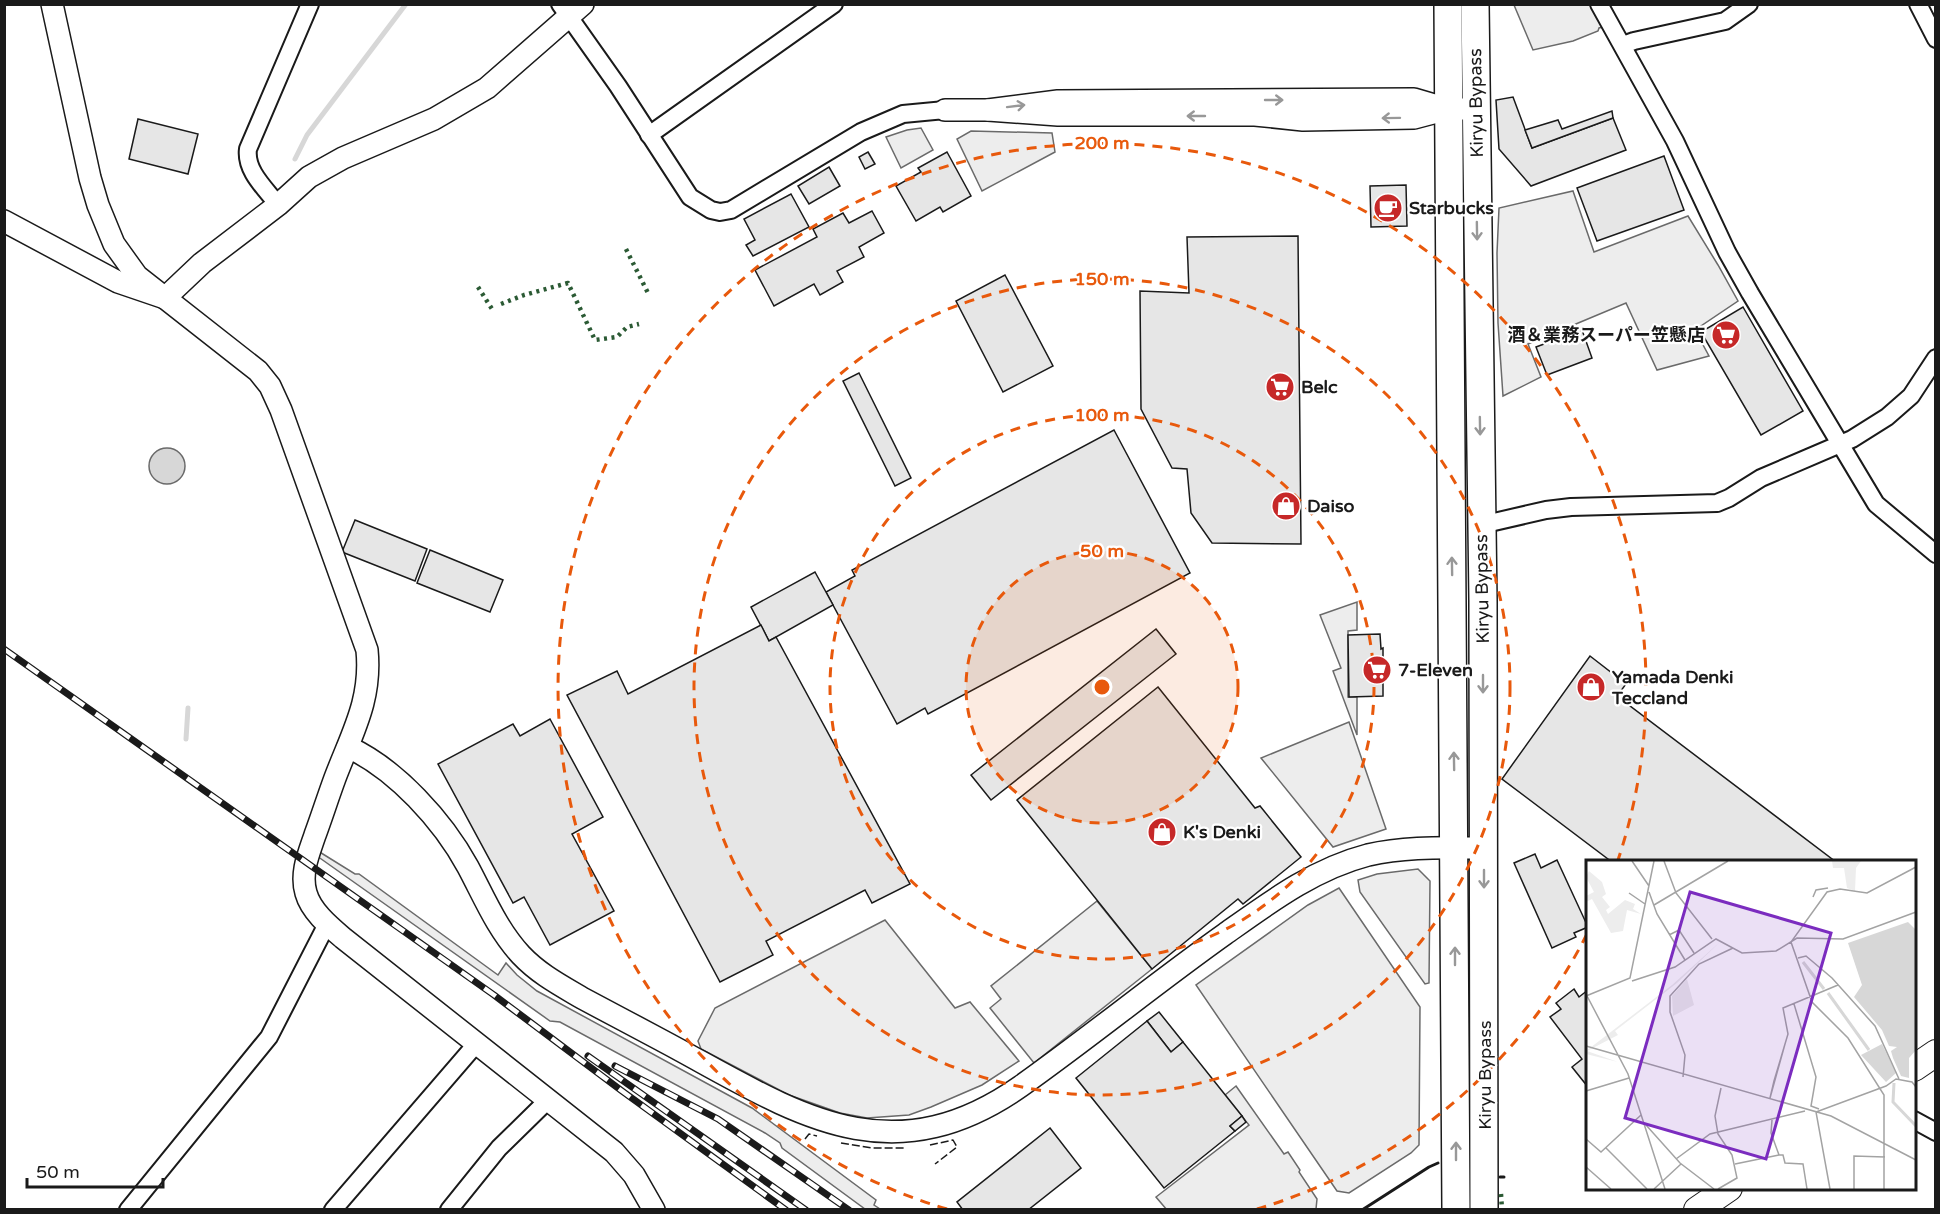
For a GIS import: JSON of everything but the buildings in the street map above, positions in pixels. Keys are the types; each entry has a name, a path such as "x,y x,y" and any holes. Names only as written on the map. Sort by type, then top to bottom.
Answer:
{"highway":[{"name":"Kiryu Bypass","path":"1448,4 1456,1209"},
{"name":"Kiryu Bypass","path":"1475,4 1485,848 1484,1209"}],"main road":[{"path":"1916,1067 1935,1053"},
{"path":"1697,1209 1726,1190"}],"street":[{"path":"52,4 98,205 105,225 122,256 137,276 265,378 276,396 367,650 368,674 365,698 360,717 324,810 304,874 307,897 327,924 597,1136 625,1163 654,1209"},
{"path":"278,205 249,167 248,150 310,4"},
{"path":"649,135 834,4"},
{"path":"1599,4 1675,141 1738,273 1840,444 1881,510 1935,554"},
{"path":"1623,45 1725,21 1749,4"},
{"path":"1918,4 1935,39"},
{"path":"165,298 202,263 278,205 309,177 434,119 487,88 571,9 649,135 690,196 699,204 720,212 731,210 861,132 903,114 945,110 988,110 1058,115 1255,116 1304,120 1414,118 1448,110 1476,109"},
{"path":"4,221 118,282 165,298"},
{"path":"1481,525 1559,508 1718,504 1761,478 1840,444 1870,428 1900,406 1920,384 1935,358"},
{"path":"348,747 363,755 398,783 437,821 454,844 498,925 532,966 547,978 798,1113 844,1127 867,1131 917,1130 948,1124 1001,1100 1163,979 1302,881 1367,856 1402,849 1485,848"},
{"path":"128,1209 269,1037 327,924"},
{"path":"333,1209 477,1043"},
{"path":"448,1209 498,1148 549,1099"},
{"path":"1916,1121 1935,1132"}],"shaded area":[{"path":"1514,5 1591,5 1603,27 1573,41 1533,50"},
{"path":"921,128 933,150 901,168 886,137"},
{"path":"971,131 1052,133 1055,152 982,191 957,139"},
{"path":"1573,191 1594,252 1688,216 1738,301 1695,330 1709,356 1657,370 1626,303 1528,344 1541,377 1503,396 1498,323 1499,208"},
{"path":"167,448 180,453 185,466 180,479 167,484 154,479 149,466 154,453"},
{"path":"1357,602 1357,630 1348,631 1348,697 1357,697 1357,735 1333,671 1341,668 1320,615"},
{"path":"1349,722 1386,829 1333,847 1261,758"},
{"path":"318,851 355,874 359,874 498,975 506,963 537,991 752,1108 876,1200 874,1205 880,1209 865,1209 765,1133 560,1022 550,1021 317,856"},
{"path":"1418,869 1430,881 1429,983 1425,984 1360,892 1358,880 1377,874"},
{"path":"1339,888 1420,1007 1419,1145 1411,1153 1349,1193 1337,1191 1196,985 1308,905"},
{"path":"1097,901 1152,969 1034,1063 990,1008 1001,999 991,986"},
{"path":"885,920 955,1008 970,1002 1019,1061 982,1085 931,1107 909,1115 867,1118 840,1113 789,1095 701,1049 698,1041 715,1008"},
{"path":"1236,1086 1284,1154 1288,1152 1300,1170 1299,1172 1317,1199 1316,1209 1167,1210 1156,1197 1249,1125 1225,1095"}],"waterway":[{"path":"295,159 307,135 406,4"},
{"path":"186,739 188,708"}],"railway":[{"path":"4,649 494,995 786,1210"},
{"path":"588,1056 806,1210"},
{"path":"615,1066 718,1119 849,1210"}],"hedge":[{"path":"626,249 648,293"},
{"path":"501,304 568,283 595,340 617,337 627,327 639,324"},
{"path":"478,287 492,309"},
{"path":"1501,1194 1502,1210"}],"fence":[{"path":"805,1139 809,1134 817,1136"},
{"path":"930,1145 953,1140 957,1147 935,1164"},
{"path":"841,1143 872,1148 906,1148"}],"wall":[{"path":"1362,1210 1438,1163"}],"place":[{"name":"Starbucks","path":"1388,208"},
{"name":"酒＆業務スーパー笠懸店","path":"1726,335"},
{"name":"Belc","path":"1280,387"},
{"name":"Daiso","path":"1286,506"},
{"name":"7-Eleven","path":"1377,670"},
{"name":"Yamada Denki Teccland","path":"1591,687"},
{"name":"K's Denki","path":"1162,832"}]}
